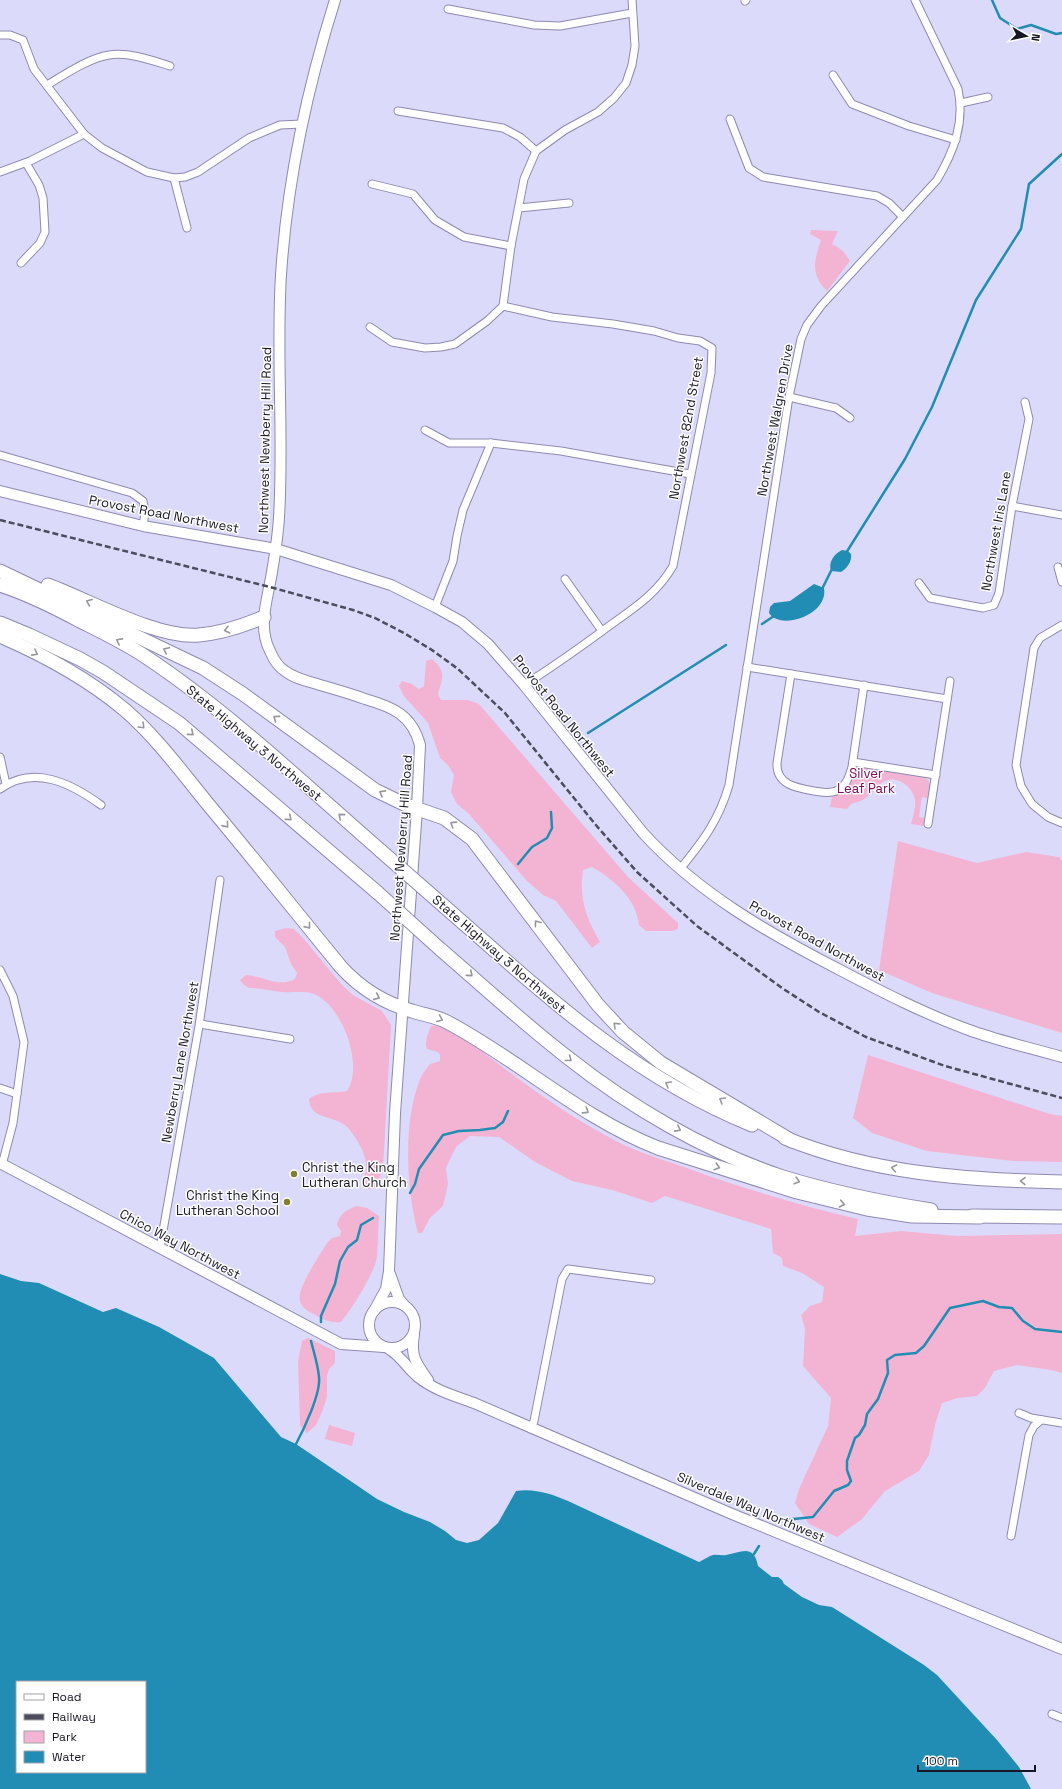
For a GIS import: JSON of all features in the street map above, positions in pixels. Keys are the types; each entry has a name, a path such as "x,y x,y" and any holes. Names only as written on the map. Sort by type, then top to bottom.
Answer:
{"highway":[{"path":"0,571 36,580 156,629 176,634 198,635 220,632 244,626 264,617"},
{"path":"0,571 203,668 243,694 375,790 394,800 444,818 472,839 598,1005 635,1043 661,1063 792,1141"},
{"name":"State Highway 3 Northwest","path":"0,585 54,607 140,653 207,701 254,740 444,907 581,1024 630,1060 707,1105 792,1141 847,1158 920,1173 978,1179 1062,1182"},
{"path":"0,623 80,659 103,672 179,723 378,893 440,949 582,1069 631,1103 699,1140 756,1167 809,1185 874,1200 980,1217"},
{"path":"0,636 67,670 125,710 156,741 347,974 369,993 403,1008 433,1016 447,1022 601,1120 658,1148 797,1192 860,1208 912,1216 1062,1217"}],"main road":[{"name":"Northwest Newberry Hill Road","path":"335,0 302,124 289,196 281,276 280,493 276,548 264,617 264,632 268,648 276,661 286,672 301,679 386,705 396,710 407,719 414,730 420,745 417,809 395,1113 389,1271 386,1289 374,1310"},
{"name":"Provost Road Northwest","path":"0,492 143,526 276,548 391,586 435,607 462,622 488,644 524,685 628,816 658,850 720,901 791,945 884,993 969,1030 1062,1057"},
{"name":"Chico Way Northwest","path":"1,1164 345,1346 386,1348"},
{"name":"Northwest Newberry Hill Road","path":"389,1271 399,1299 407,1307"},
{"path":"350,1346 364,1337 369,1322 374,1310 389,1302 399,1303 407,1307 415,1320 414,1334 404,1346 386,1348 378,1343 372,1336 369,1322"},
{"name":"Silverdale Way Northwest","path":"414,1334 412,1351 414,1360 432,1385"},
{"name":"Silverdale Way Northwest","path":"386,1348 396,1354 418,1377 448,1394 474,1403 531,1429 732,1514 1062,1649"}],"street":[{"path":"370,327 392,342 425,348 441,347 454,344 487,321 503,306 511,246 524,179 536,152 565,130 598,112 614,98 626,83 632,65 635,46 632,0"},
{"name":"Northwest Walgren Drive","path":"680,869 710,830 726,798 789,397 797,353 807,326 821,306 853,269 937,180 949,160 956,140 960,120 961,104 958,89 915,0"},
{"path":"448,9 534,26 560,26 632,13"},
{"path":"0,35 10,35 23,40 34,69 84,134 102,148 147,172 174,178 185,177 198,172 249,138 280,125 302,124"},
{"path":"47,84 88,63 110,55 128,55 170,66"},
{"path":"833,75 852,104 909,126 956,140"},
{"path":"961,104 988,97"},
{"path":"398,111 503,128 520,137 536,152"},
{"path":"730,119 749,168 763,177 877,196 889,204 903,217"},
{"path":"0,172 26,163 84,134"},
{"path":"21,263 40,243 45,232 43,198 39,185 26,163"},
{"path":"174,178 187,228"},
{"path":"372,184 413,194 436,220 464,236 511,246"},
{"path":"519,208 569,203"},
{"name":"Northwest 82nd Street","path":"503,306 552,317 613,324 654,331 678,338 700,341 712,348 711,373 673,566 665,580 655,592 640,604 560,663 524,685"},
{"path":"789,397 836,408 850,418"},
{"name":"Northwest Iris Lane","path":"919,583 930,598 983,608 994,605 999,593 1012,506 1029,419 1025,402"},
{"path":"425,430 449,443 491,443 561,451 690,474"},
{"path":"435,607 453,561 457,536 464,510 491,443"},
{"path":"0,455 132,493 143,501 145,513 143,526"},
{"path":"1012,506 1062,515"},
{"path":"1058,566 1062,582"},
{"path":"564,578 602,631"},
{"path":"1062,625 1040,638 1034,648 1016,764 1021,786 1032,804 1048,817 1062,823"},
{"path":"747,667 947,699"},
{"path":"792,674 777,763 779,776 787,784 794,787 825,792 834,792 846,783 853,762 864,685"},
{"path":"928,824 950,681"},
{"path":"0,757 6,784"},
{"path":"853,762 936,774"},
{"path":"0,789 6,784 22,778 64,782 85,793 101,805"},
{"name":"Newberry Lane Northwest","path":"160,1248 200,1024 220,880"},
{"path":"0,970 13,996 24,1042 13,1123 1,1164"},
{"path":"200,1024 290,1039"},
{"path":"0,1088 17,1094"},
{"path":"531,1429 534,1421 562,1279 568,1269 651,1280"},
{"path":"1018,1413 1041,1420 1062,1424"},
{"path":"1011,1536 1029,1435 1034,1426 1041,1420"},
{"path":"1052,1714 1062,1718"}],"green space":[{"path":"811,230 838,231 832,244 838,247 850,261 827,291 818,279 815,267 815,261 821,240 810,234"},
{"path":"432,659 440,667 442,675 438,694 441,700 467,700 479,704 628,877 678,923 678,929 672,931 646,931 639,925 637,915 629,898 616,884 592,867 583,870 582,890 587,916 600,942 592,948 556,901 543,895 527,881 469,814 457,804 451,792 454,775 448,765 440,758 428,723 404,696 399,686 402,681 412,684 419,689 424,686 426,661"},
{"name":"Silver Leaf Park","path":"861,767 922,776 928,780 930,785 928,798 922,797 919,817 926,818 924,826 911,824 915,806 914,795 904,783 900,781 890,780 882,782 867,797 851,804 847,809 830,807 832,797 847,788 855,771"},
{"path":"898,841 977,863 1026,852 1059,857 1062,861 1062,1033 932,993 879,970"},
{"path":"286,928 294,929 342,985 353,995 382,1011 391,1025 383,1169 377,1187 372,1189 363,1188 366,1170 364,1154 351,1132 343,1124 318,1114 310,1106 309,1099 313,1096 322,1093 347,1091 352,1080 352,1053 348,1038 335,1012 326,1002 312,993 283,992 249,988 240,980 246,975 277,982 295,979 297,973 291,964 285,947 275,937 275,931"},
{"path":"438,1025 469,1042 559,1108 614,1140 643,1153 727,1182 792,1202 858,1219 855,1236 901,1231 957,1236 1062,1234 1062,1373 1017,1365 994,1371 985,1388 977,1396 958,1398 942,1403 935,1425 929,1455 919,1471 885,1491 862,1519 837,1537 809,1524 795,1503 799,1489 828,1426 831,1398 803,1366 805,1329 801,1315 810,1306 822,1302 824,1287 802,1273 783,1266 782,1258 773,1253 771,1229 665,1196 652,1203 612,1190 572,1181 535,1162 499,1137 470,1136 456,1147 446,1168 448,1184 443,1206 430,1218 422,1233 418,1233 414,1216 409,1176 409,1135 411,1115 420,1079 430,1064 440,1061 440,1055 438,1052 427,1049 426,1043 431,1026"},
{"path":"868,1055 1050,1114 1062,1116 1062,1162 1013,1161 927,1151 872,1133 853,1118"},
{"path":"357,1206 367,1208 379,1216 377,1257 368,1281 346,1316 341,1322 331,1322 318,1317 304,1308 300,1301 300,1296 305,1281 314,1263 327,1243 332,1238 340,1236 341,1231 337,1225 338,1221 347,1210"},
{"path":"308,1338 335,1351 335,1363 329,1369 327,1376 327,1397 322,1412 316,1425 307,1433 300,1426 298,1361 302,1341"},
{"path":"329,1425 355,1433 352,1446 325,1439"}],"water":[{"path":"842,550 848,551 851,554 850,562 841,572 831,571 830,564 832,559"},
{"path":"814,584 824,588 824,598 812,613 793,620 783,620 775,618 769,613 770,607 774,603 790,601"},
{"path":"0,1274 21,1281 39,1283 103,1312 116,1308 159,1327 214,1358 281,1437 296,1444 377,1499 430,1522 456,1540 467,1543 479,1540 498,1523 516,1491 529,1490 549,1494 568,1501 699,1562 713,1555 724,1555 742,1551 750,1552 754,1555 758,1566 772,1577 778,1577 784,1584 802,1597 819,1605 832,1607 924,1665 937,1675 997,1740 1019,1767 1031,1789 0,1789"}],"waterway":[{"path":"992,0 1000,18 1017,29 1031,25 1056,34 1062,33"},
{"path":"846,553 905,459 932,407 976,300 1021,229 1029,184 1062,154"},
{"path":"822,589 832,569"},
{"path":"762,624 774,616"},
{"path":"588,733 726,645"},
{"path":"518,864 532,847 547,838 552,828 551,812"},
{"path":"410,1193 415,1184 419,1169 443,1135 459,1131 495,1128 503,1122 508,1111"},
{"path":"321,1322 321,1316 335,1284 340,1261 348,1247 357,1240 361,1225 373,1218"},
{"path":"784,1520 813,1517 834,1491 848,1485 851,1481 847,1470 847,1461 855,1438 859,1435 865,1425 867,1414 878,1399 888,1373 887,1360 895,1355 916,1353 924,1346 950,1308 983,1301 999,1307 1012,1308 1023,1321 1035,1329 1062,1332"},
{"path":"296,1444 315,1401 319,1384 318,1368 311,1341"},
{"path":"754,1554 759,1546"}],"railway":[{"path":"0,520 270,587 353,610 375,618 404,633 432,650 458,669 505,713 595,824 637,872 697,926 782,988 819,1012 866,1037 945,1066 1062,1098"}],"place":[{"name":"Christ the King Lutheran Church","path":"294,1174"},
{"name":"Christ the King Lutheran School","path":"287,1202"}]}
